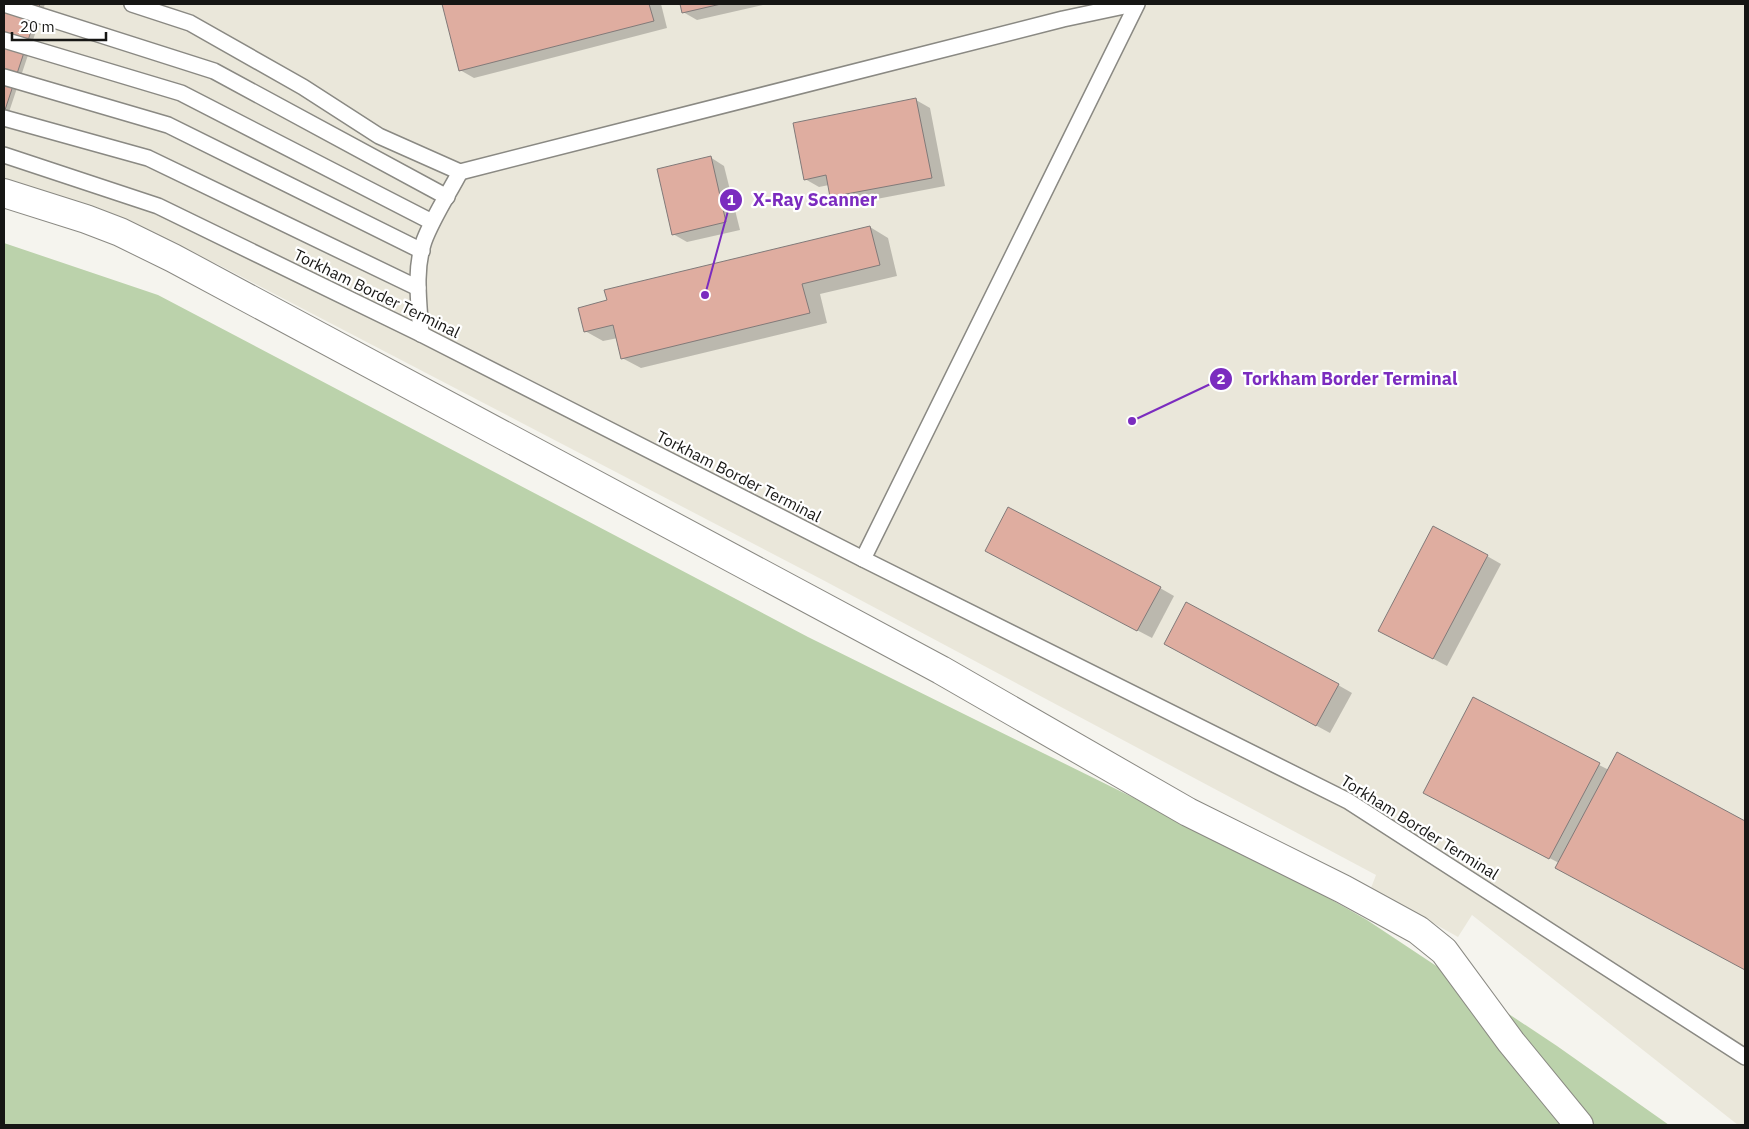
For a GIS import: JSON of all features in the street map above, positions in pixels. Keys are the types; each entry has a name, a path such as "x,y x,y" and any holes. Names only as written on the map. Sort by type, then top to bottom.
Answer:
{"street":[{"path":"4,193 120,232 173,258 941,670 1188,812 1343,889 1418,930 1444,951 1511,1042 1579,1125"}],"lane":[{"path":"4,4 214,71 447,197"},
{"path":"132,4 190,23 302,87 378,136 460,172 1062,19 1135,4"},
{"path":"863,559 1135,4"},
{"path":"4,40 181,93 432,222"},
{"path":"4,76 168,125 422,251"},
{"path":"4,118 148,158 418,288"},
{"name":"Torkham Border Terminal","path":"4,155 158,206 421,334 863,559 1348,801 1745,1057"},
{"path":"421,334 418,288 422,251 432,222 460,172"}],"shaded area":[{"path":"4,4 1745,4 1745,1125 1738,1125 1472,915 1458,937 1371,888 1376,875 821,579 217,264 55,200 4,184"}],"green space":[{"path":"4,243 158,295 808,637 1276,868 1367,920 1557,1046 1669,1125 4,1125"}],"building":[{"path":"4,4 40,4 4,113"},
{"path":"442,4 649,4 654,21 459,71"},
{"path":"680,4 721,4 682,13"},
{"path":"916,98 932,178 830,197 826,175 804,180 793,123"},
{"path":"711,156 726,222 672,235 657,169"},
{"path":"870,226 880,265 802,284 810,313 621,359 613,325 584,332 578,308 607,300 604,290"},
{"path":"1008,507 1161,587 1137,631 985,551"},
{"path":"1433,526 1488,555 1433,659 1378,631"},
{"path":"1186,602 1339,684 1316,726 1164,644"},
{"path":"1473,697 1600,763 1549,859 1423,793"},
{"path":"1617,752 1745,821 1745,970 1555,868"}],"place":[{"name":"X-Ray Scanner","path":"705,295"},
{"name":"Torkham Border Terminal","path":"1132,421"}]}
